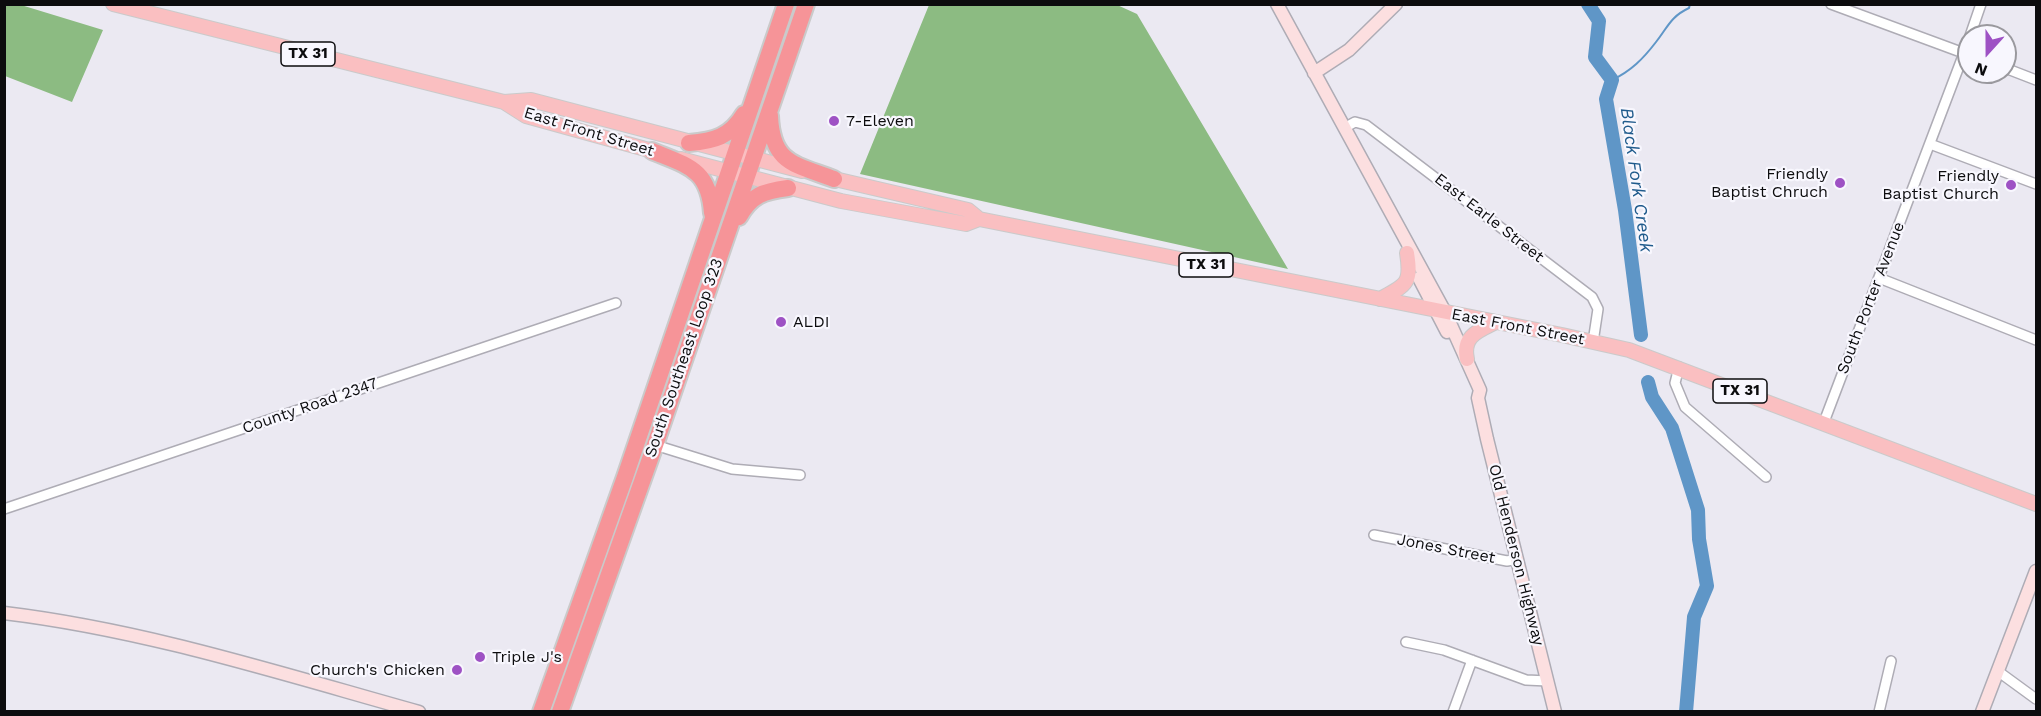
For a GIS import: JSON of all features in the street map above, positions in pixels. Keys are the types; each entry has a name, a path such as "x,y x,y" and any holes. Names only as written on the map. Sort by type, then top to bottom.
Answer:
{"highway":[{"name":"South Southeast Loop 323","path":"541,711 626,477 786,4"},
{"name":"South Southeast Loop 323","path":"560,711 655,445 806,4"},
{"path":"689,143 716,140 728,134 737,125 755,96"},
{"path":"770,109 772,139 781,156 834,179"},
{"path":"652,151 687,166 702,177 708,189 712,218"},
{"path":"721,250 751,198 766,191 788,188"}],"main road":[{"name":"TX 31","path":"113,4 504,102"},
{"name":"Old Henderson Highway","path":"1278,4 1395,222 1402,229 1440,311 1447,333 1473,392 1478,398 1555,711"},
{"path":"1314,73 1349,50 1396,4"},
{"name":"East Front Street","path":"504,102 531,100 752,159 968,210 979,219 1593,342 1679,367 2037,504"},
{"name":"East Front Street","path":"504,102 526,116 788,188 841,201 966,224 979,219"},
{"name":"Old Henderson Highway","path":"1395,222 1396,232 1407,253 1467,359 1480,390 1478,398"},
{"path":"1380,299 1403,286 1408,279 1410,272 1407,253"},
{"path":"1467,359 1465,347 1470,336 1496,322"},
{"path":"1982,711 2037,571"},
{"path":"4,613 106,629 419,711"}],"street":[{"path":"1831,4 1957,50"},
{"name":"South Porter Avenue","path":"1975,24 1981,4"},
{"path":"2017,72 2037,80"},
{"name":"South Porter Avenue","path":"1824,422 1957,78"},
{"name":"East Earle Street","path":"1344,128 1355,122 1366,125 1592,297 1598,309 1593,342"},
{"path":"1930,144 2037,184"},
{"path":"1880,278 2037,340"},
{"name":"County Road 2347","path":"4,509 616,303"},
{"path":"1679,367 1675,382 1685,407 1766,477"},
{"path":"655,445 732,469 800,475"},
{"name":"Jones Street","path":"1374,535 1507,561 1518,559"},
{"path":"1406,642 1472,660 1526,680 1548,681"},
{"path":"1453,711 1472,660"},
{"path":"1880,711 1891,661"},
{"path":"1999,672 2037,699"}],"green space":[{"path":"1115,4 1137,14 1288,269 860,174 929,5"},
{"path":"4,5 21,5 103,30 72,102 5,76"}],"waterway":[{"name":"Black Fork Creek","path":"1588,4 1599,21 1595,57 1612,80 1606,99 1625,210 1641,335"},
{"path":"1612,80 1631,69 1651,48 1673,19 1689,8 1690,4"},
{"name":"Black Fork Creek","path":"1648,382 1652,397 1672,428 1698,510 1699,539 1707,586 1694,617 1686,712"}],"place":[{"name":"7-Eleven","path":"834,121"},
{"name":"Friendly Baptist Chruch","path":"1840,183"},
{"name":"Friendly Baptist Church","path":"2011,185"},
{"name":"ALDI","path":"781,322"},
{"name":"Triple J's","path":"480,657"},
{"name":"Church's Chicken","path":"457,670"}]}
